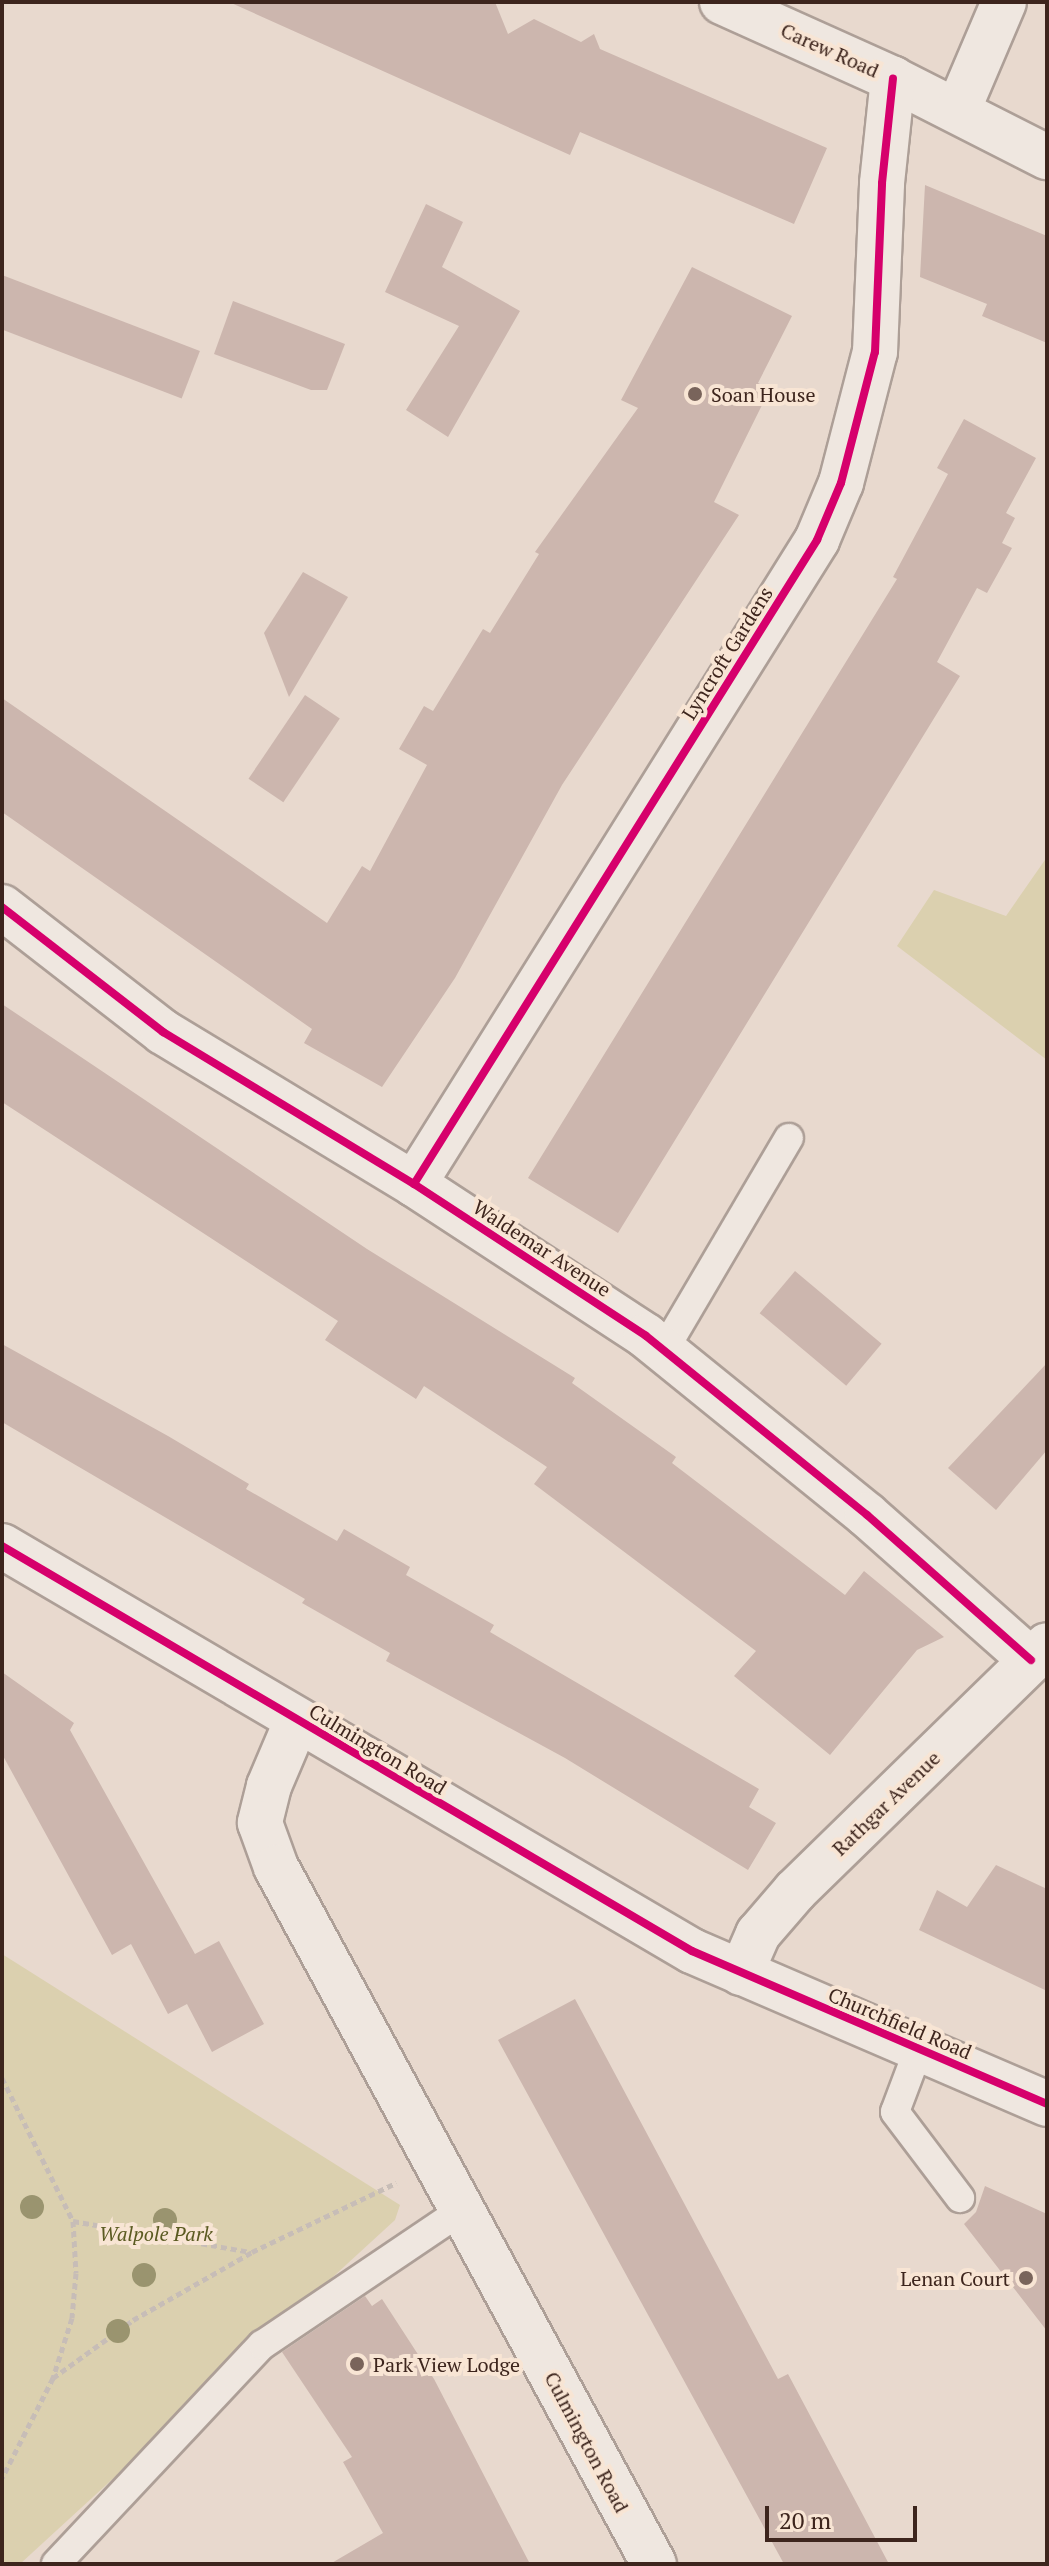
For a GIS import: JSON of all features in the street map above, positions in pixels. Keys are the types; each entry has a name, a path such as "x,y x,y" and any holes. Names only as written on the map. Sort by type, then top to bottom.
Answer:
{"street":[{"name":"Carew Road","path":"722,2 893,79 1047,157"},
{"path":"958,110 1004,2"},
{"name":"Lyncroft Gardens","path":"414,1184 817,540 841,483 875,352 882,183 893,79"},
{"name":"Waldemar Avenue","path":"2,907 163,1032 414,1184 664,1350 1039,1652"},
{"name":"Culmington Road","path":"2,1546 666,1936 741,1973"},
{"name":"Rathgar Avenue","path":"741,1973 758,1934 795,1891 1039,1652"},
{"name":"Culmington Road","path":"297,1720 269,1786 260,1823 276,1867 654,2564"},
{"name":"Churchfield Road","path":"741,1973 1047,2104"}],"lane":[{"path":"664,1350 789,1138"},
{"path":"919,2048 895,2112 960,2198"},
{"path":"56,2564 262,2345 462,2210"}],"path":[{"path":"2,2078 73,2221 72,2318 53,2378 2,2478"},
{"path":"53,2378 133,2320 252,2252 436,2162"},
{"path":"73,2221 252,2252"}],"green space":[{"path":"1047,857 1047,1060 897,946 934,890 1006,916"},
{"name":"Walpole Park","path":"2,1954 400,2205 395,2220 20,2564 2,2564"}],"building":[{"path":"229,2 495,2 508,34 534,19 581,42 594,34 600,49 827,148 794,224 580,132 570,155"},
{"path":"925,185 1047,236 1047,343 982,316 987,304 920,277"},
{"path":"426,204 463,222 442,267 520,311 448,437 406,410 459,326 385,292"},
{"path":"692,267 792,316 758,383 770,389 714,502 739,515 562,785 455,978 382,1087 304,1043 312,1029 2,812 2,698 327,923 362,866 370,871 427,765 399,749 424,706 433,711 483,629 490,633 539,554 535,552 638,408 621,400"},
{"path":"2,275 200,351 182,399 2,330"},
{"path":"233,301 345,344 327,390 311,390 214,354"},
{"path":"964,419 1036,458 1006,513 1015,518 1002,543 1012,548 987,593 977,588 937,662 960,676 618,1233 528,1178 897,579 893,577 948,474 937,468"},
{"path":"303,572 348,597 289,697 264,633"},
{"path":"305,695 340,718 283,802 249,779"},
{"path":"2,1004 367,1249 575,1378 572,1383 676,1457 672,1463 845,1595 864,1571 944,1637 917,1650 830,1755 734,1676 756,1651 534,1484 547,1467 424,1386 416,1399 325,1340 338,1321 2,1102"},
{"path":"795,1271 882,1344 846,1386 760,1313"},
{"path":"2,1344 168,1436 249,1484 246,1489 337,1541 344,1529 410,1567 406,1575 494,1625 490,1632 759,1789 749,1807 776,1823 748,1870 565,1758 386,1661 390,1653 302,1603 305,1599 2,1422"},
{"path":"1047,1363 1047,1450 996,1510 948,1468"},
{"path":"2,1672 74,1723 70,1730 195,1954 219,1941 264,2024 212,2052 187,2004 168,2014 131,1944 112,1955 2,1754"},
{"path":"996,1865 1047,1889 1047,1991 919,1930 937,1890 967,1907"},
{"path":"575,1999 778,2379 788,2374 889,2564 784,2564 498,2040"},
{"name":"Lenan Court","path":"985,2186 1047,2214 1047,2331 964,2224 976,2212"},
{"path":"365,2296 372,2306 382,2299 434,2379 530,2564 330,2564 383,2533 343,2462 352,2457 282,2352"}],"cycle path":[{"path":"414,1184 817,540 841,483 875,352 882,183 893,79"},
{"path":"2,907 163,1032 414,1184 646,1336 867,1515 1031,1660"},
{"path":"2,1546 692,1951 1047,2104"}],"place":[{"name":"Soan House","path":"695,394"},
{"name":"Lenan Court","path":"1026,2278"},
{"name":"Park View Lodge","path":"357,2364"}]}
